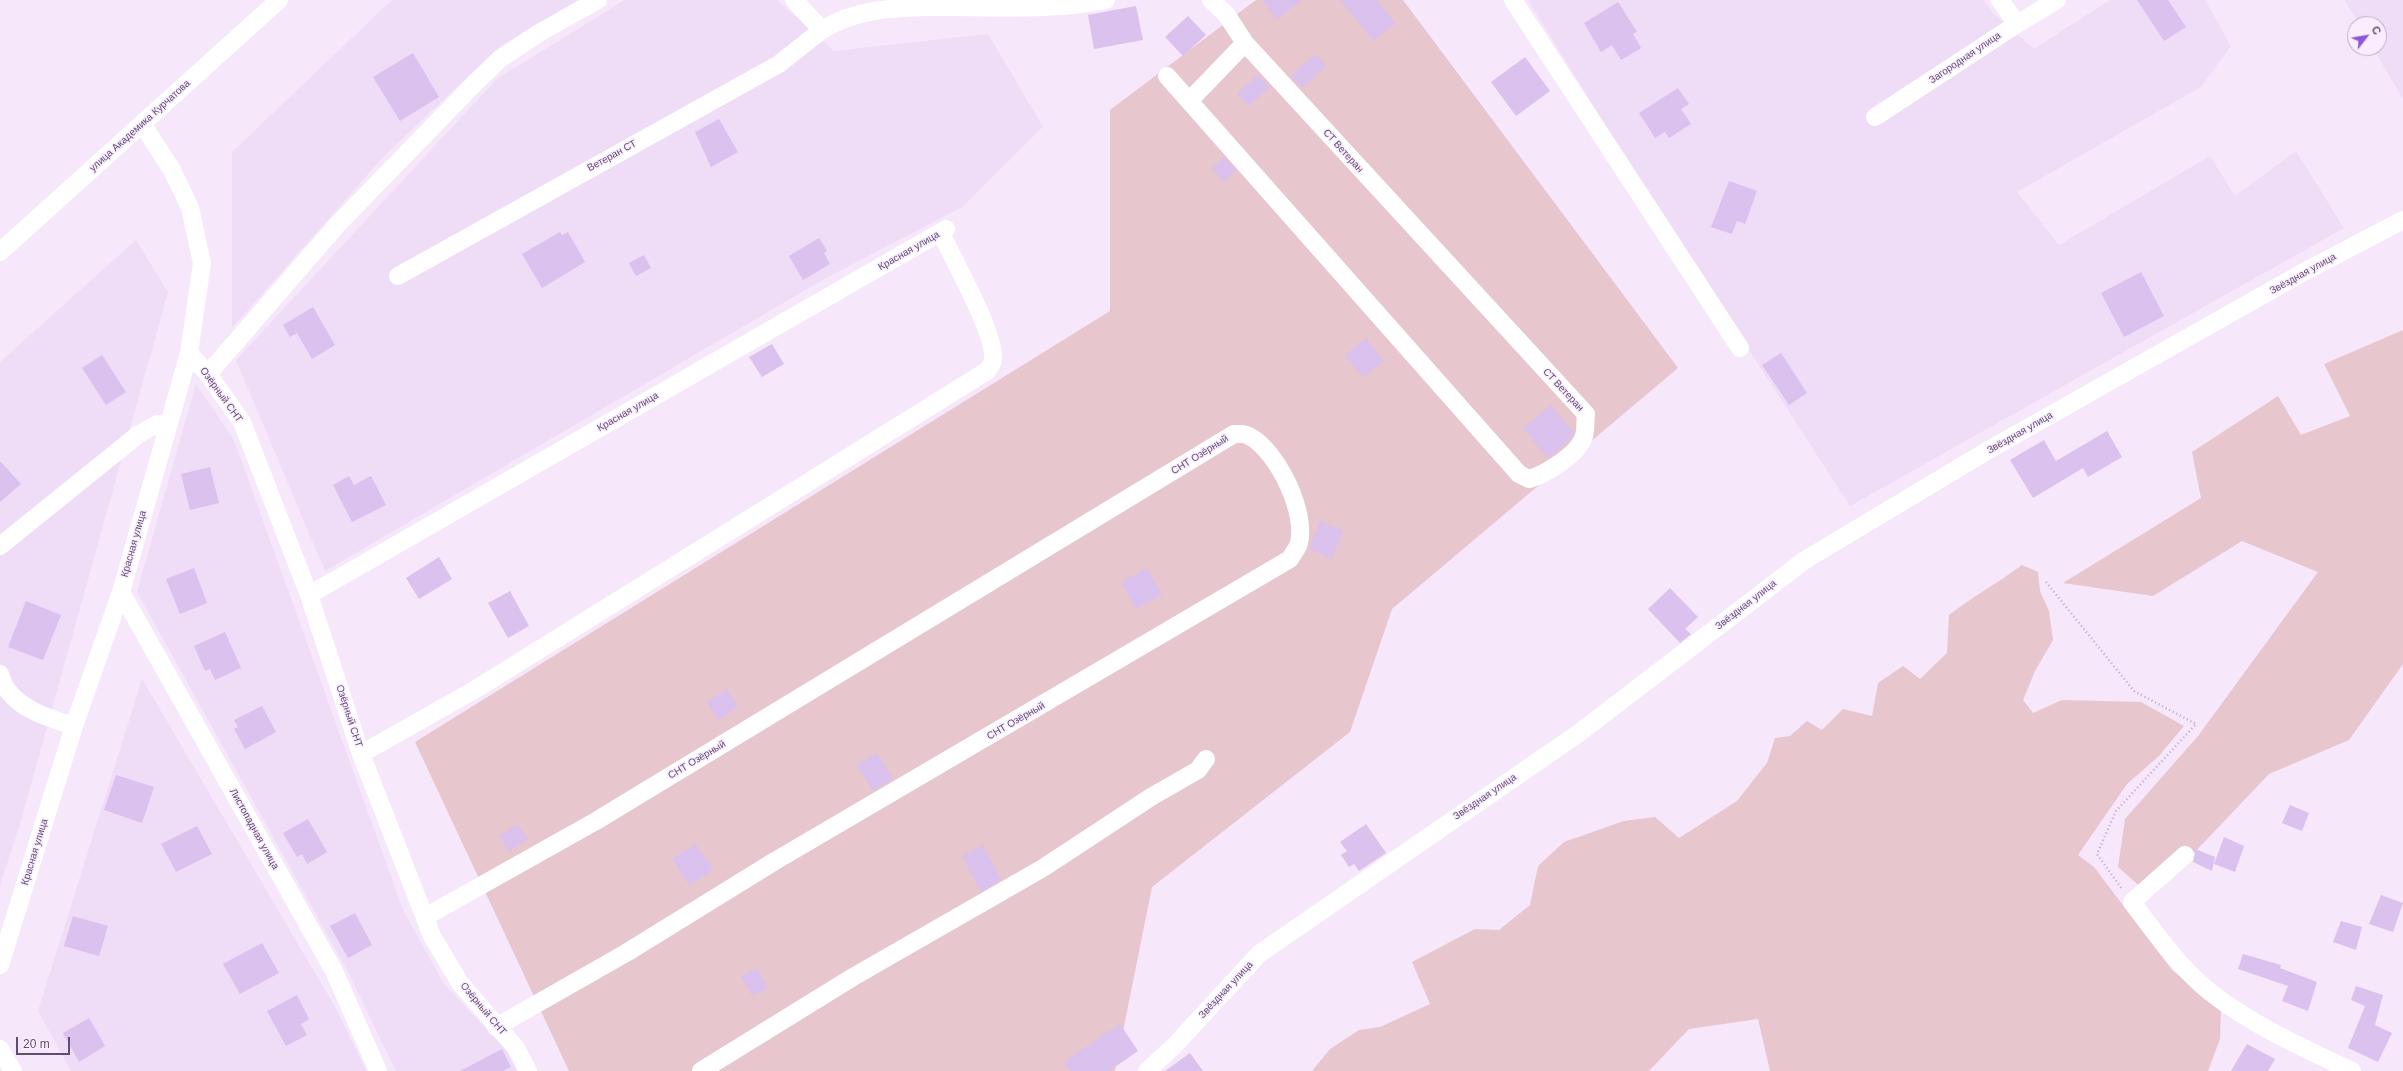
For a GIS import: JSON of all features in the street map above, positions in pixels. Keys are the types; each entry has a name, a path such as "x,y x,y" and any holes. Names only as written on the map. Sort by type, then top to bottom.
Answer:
{"street":[{"name":"улица Академика Курчатова","path":"0,252 143,125 279,0"},
{"path":"208,374 337,225 476,82 500,59 533,37 598,0"},
{"path":"794,0 822,30"},
{"name":"Ветеран СТ","path":"398,276 780,64 822,30 838,20 883,8 1062,6 1106,0"},
{"name":"СТ Ветеран","path":"1167,76 1190,100 1519,474 1529,479 1542,475 1577,448 1584,436 1586,414 1245,43 1226,14 1211,0"},
{"path":"1513,0 1740,348"},
{"path":"2000,0 2017,24"},
{"name":"Загородная улица","path":"1875,117 2017,24 2057,0"},
{"path":"1190,100 1245,43"},
{"name":"Красная улица","path":"0,965 74,726 121,592 188,353 202,263 190,208 172,170 143,125"},
{"name":"Звёздная улица","path":"1147,1071 1174,1046 1260,954 1579,733 1805,560 1999,444 2295,277 2403,220"},
{"name":"Красная улица","path":"309,595 943,231 983,323 991,346 993,361 987,371 476,689 361,754"},
{"name":"Озёрный СНТ","path":"188,353 208,374 242,422 309,595 361,754 432,936 460,983 516,1048 528,1071"},
{"path":"0,546 139,434 157,424 168,424"},
{"name":"СНТ Озёрный","path":"425,917 596,821 1234,434 1247,435 1262,445 1281,469 1293,496 1298,523 1298,545 1290,559 775,861 626,953 496,1026"},
{"name":"Листопадная улица","path":"121,592 334,971 378,1071"},
{"path":"0,674 7,691 19,702 47,718 74,726"},
{"path":"701,1071 853,977 1042,868 1151,796 1198,770 1206,759"},
{"path":"2186,854 2132,902 2175,958 2210,991 2245,1017 2352,1071"},
{"path":"0,1049 12,1071"}],"path":[{"path":"2046,582 2134,691 2196,724 2116,811 2097,854 2132,902"}],"shaded area":[{"path":"392,0 578,0 500,46 384,156 232,328 232,152"},
{"path":"625,0 777,0 834,51 988,34 1043,127 962,207 826,278 325,571 236,360 497,79"},
{"path":"1256,0 1403,0 1678,368 1392,609 1350,732 1152,887 1115,1071 569,1071 415,742 1110,311 1110,110"},
{"path":"1528,0 1984,0 1993,13 2034,49 2110,0 2205,0 2231,46 2201,87 2017,192 2059,245 2210,156 2235,196 2296,151 2344,228 1850,506 1646,191"},
{"path":"2345,0 2403,0 2403,99 2378,56 2387,56 2387,16 2354,16"},
{"path":"136,240 168,292 20,824 0,885 0,362"},
{"path":"2403,330 2403,664 2349,740 2269,774 2152,897 2118,867 2125,819 2198,736 2318,572 2242,541 2153,596 2063,583 2201,498 2192,452 2278,396 2301,435 2350,416 2324,364"},
{"path":"196,384 234,440 403,910 444,984 507,1051 517,1071 396,1071 348,972 137,592"},
{"path":"2022,565 2038,572 2040,591 2049,611 2053,640 2035,671 2023,700 2033,713 2062,700 2141,702 2184,726 2159,756 2127,784 2078,855 2094,867 2172,970 2221,1008 2220,1039 2208,1071 1770,1071 1758,1019 1689,1029 1649,1071 1312,1071 1330,1049 1359,1030 1380,1027 1430,1004 1412,962 1475,929 1499,930 1530,905 1538,866 1564,842 1624,821 1655,817 1679,838 1737,801 1767,763 1775,738 1790,736 1807,721 1822,730 1843,709 1872,716 1878,683 1903,666 1920,679 1947,653 1949,615"},
{"path":"142,679 338,1012 366,1071 71,1071 38,1011"}],"building":[{"path":"1262,0 1302,0 1277,19"},
{"path":"1341,0 1377,0 1395,23 1373,41"},
{"path":"2137,0 2168,0 2186,27 2164,41"},
{"path":"1618,2 1637,32 1633,34 1641,48 1621,60 1612,45 1601,52 1584,23"},
{"path":"1136,6 1143,40 1094,49 1088,15"},
{"path":"1188,16 1206,35 1183,56 1165,37"},
{"path":"413,53 439,97 400,121 373,77"},
{"path":"1315,54 1326,66 1302,88 1291,76"},
{"path":"1525,57 1550,91 1516,116 1491,82"},
{"path":"1258,75 1269,87 1249,106 1237,94"},
{"path":"1678,88 1689,104 1681,109 1691,124 1669,138 1665,132 1655,138 1639,113"},
{"path":"719,119 738,152 711,167 695,132"},
{"path":"1224,157 1236,170 1224,182 1212,168"},
{"path":"1729,181 1757,191 1745,224 1737,221 1732,234 1711,227"},
{"path":"560,232 562,235 568,232 585,262 542,288 522,254"},
{"path":"819,238 827,251 824,253 830,264 803,280 789,256"},
{"path":"644,255 651,268 636,276 629,263"},
{"path":"2141,272 2164,316 2124,337 2101,293"},
{"path":"313,307 335,345 312,359 297,333 290,337 283,325"},
{"path":"1366,338 1384,361 1363,377 1345,355"},
{"path":"772,344 784,364 762,377 749,357"},
{"path":"1781,353 1807,393 1789,405 1762,365"},
{"path":"102,355 126,392 106,405 82,368"},
{"path":"1551,405 1574,433 1569,441 1548,458 1523,428"},
{"path":"2107,431 2122,457 2088,477 2083,468 2033,498 2010,460 2044,440 2056,461"},
{"path":"0,461 21,484 0,502"},
{"path":"210,467 219,503 190,510 181,474"},
{"path":"349,476 354,485 371,476 386,505 352,522 333,485"},
{"path":"1321,521 1343,531 1331,559 1309,548"},
{"path":"439,557 452,579 419,599 406,578"},
{"path":"194,568 207,603 180,614 166,579"},
{"path":"1147,568 1162,595 1136,609 1121,582"},
{"path":"1670,588 1698,617 1685,629 1691,634 1680,643 1648,609"},
{"path":"510,591 529,626 508,638 488,603"},
{"path":"26,601 61,615 43,660 8,647"},
{"path":"225,632 241,668 215,680 210,669 205,671 194,646"},
{"path":"727,689 738,707 718,720 707,702"},
{"path":"262,706 276,732 245,749 234,729 238,727 234,720"},
{"path":"877,753 893,779 873,791 857,765"},
{"path":"116,775 154,787 142,823 104,810"},
{"path":"2290,805 2309,813 2302,831 2282,823"},
{"path":"308,819 327,852 307,864 302,854 297,857 283,833"},
{"path":"518,824 528,839 509,851 499,836"},
{"path":"1366,824 1386,853 1359,871 1354,864 1349,867 1341,855 1347,851 1340,842"},
{"path":"197,826 212,854 176,872 161,844"},
{"path":"2224,837 2244,846 2235,872 2214,864"},
{"path":"696,844 713,870 689,885 672,859"},
{"path":"983,845 1001,880 981,892 962,856"},
{"path":"2193,848 2215,857 2212,871 2193,862 2195,853"},
{"path":"2381,895 2403,903 2393,932 2369,924"},
{"path":"355,913 372,945 348,958 330,926"},
{"path":"73,916 108,926 99,956 64,946"},
{"path":"2341,921 2362,927 2356,950 2333,942"},
{"path":"262,943 279,973 240,994 223,964"},
{"path":"2243,954 2281,965 2280,968 2317,982 2308,1011 2282,1001 2288,986 2238,969"},
{"path":"757,968 768,988 752,996 741,976"},
{"path":"2356,986 2383,995 2375,1025 2392,1033 2378,1062 2348,1048 2365,1006 2351,1000"},
{"path":"297,995 309,1019 301,1024 307,1035 286,1046 267,1011"},
{"path":"89,1018 105,1046 79,1062 63,1033"},
{"path":"1120,1024 1138,1051 1109,1071 1070,1071 1064,1062"},
{"path":"2247,1044 2275,1059 2268,1071 2231,1071"},
{"path":"502,1049 511,1067 503,1071 460,1071"},
{"path":"1190,1053 1203,1071 1165,1071"}]}
